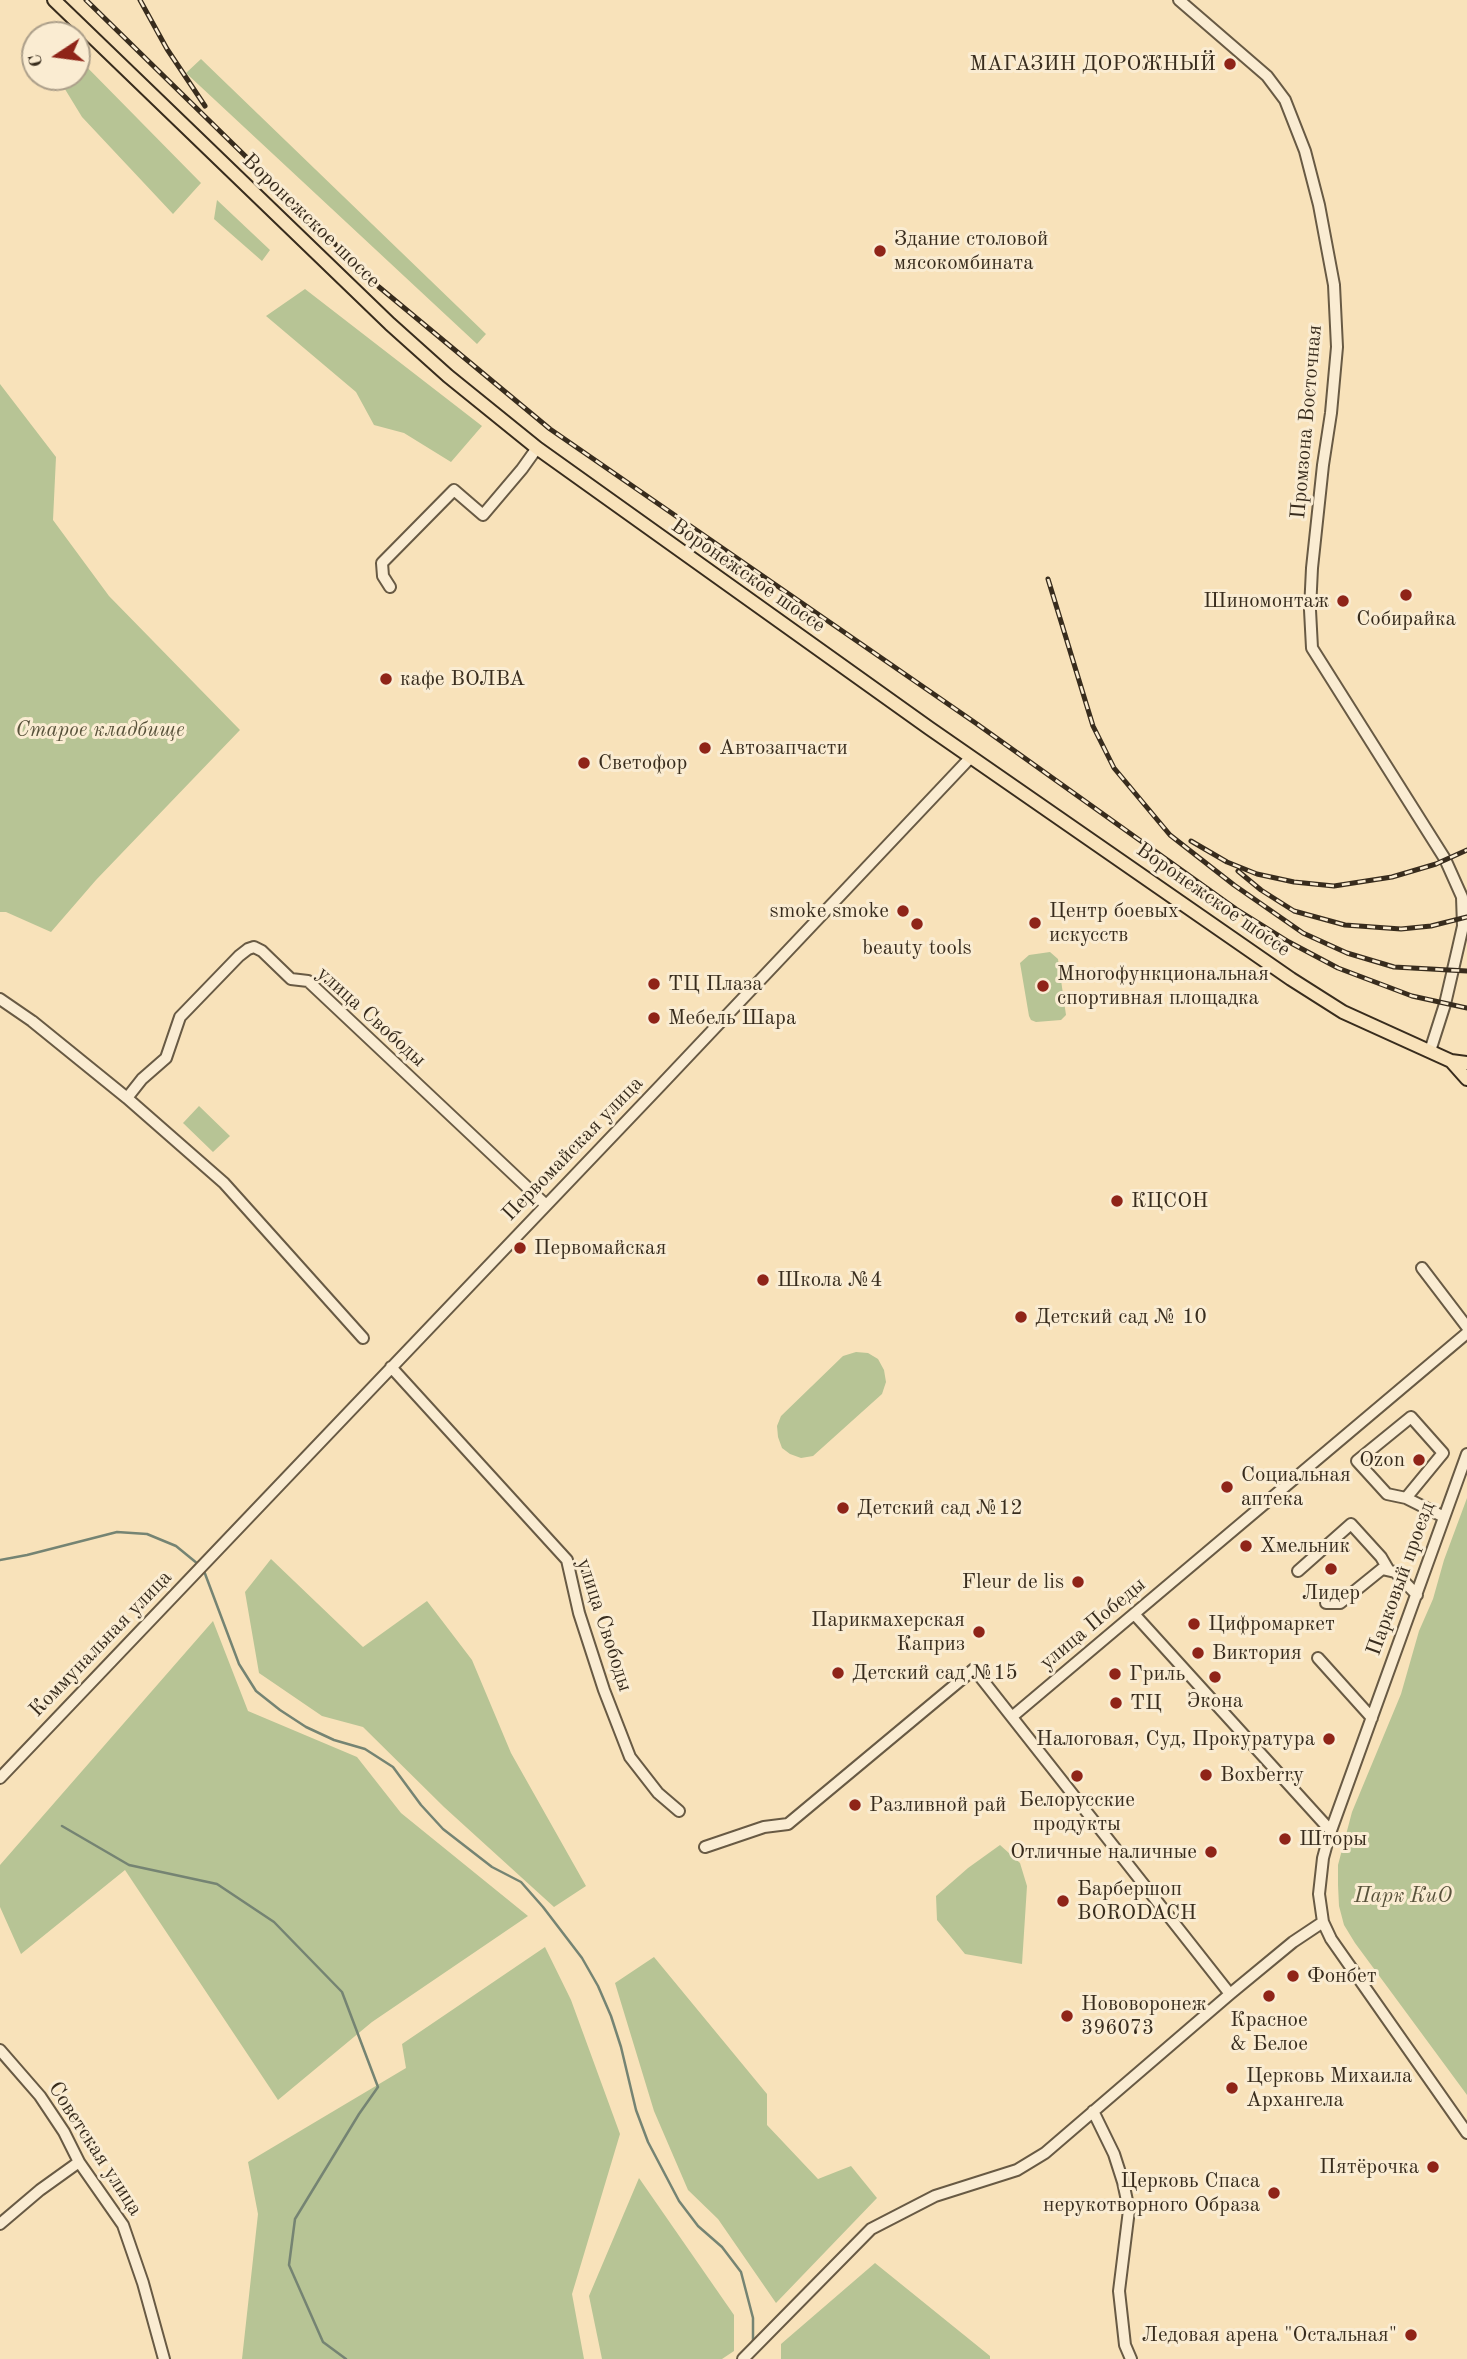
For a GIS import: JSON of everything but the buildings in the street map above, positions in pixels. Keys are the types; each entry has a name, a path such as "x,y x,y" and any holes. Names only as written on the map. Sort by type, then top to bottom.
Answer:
{"main road":[{"name":"Воронежское шоссе","path":"54,0 390,324 537,448 971,757 1321,998 1343,1012 1451,1061 1467,1063"},
{"name":"Воронежское шоссе","path":"1451,1061 1467,1079"}],"street":[{"name":"Промзона Восточная","path":"1179,0 1267,76 1285,100 1305,151 1319,205 1334,285 1337,347 1312,568 1312,648 1445,859 1462,897 1463,926 1445,1004 1430,1051"},
{"path":"390,587 383,576 382,563 454,490 483,515 537,448"},
{"name":"Первомайская улица","path":"202,1567 971,757"},
{"name":"улица Свободы","path":"127,1098 142,1079 166,1058 180,1017 239,956 254,947 262,951 291,979 308,981 546,1205"},
{"path":"0,999 32,1021 127,1098 224,1183 363,1338"},
{"path":"1422,1268 1467,1330"},
{"name":"улица Победы","path":"1013,1716 1467,1330"},
{"name":"улица Свободы","path":"391,1367 567,1560 579,1613 630,1756 658,1793 679,1811"},
{"path":"1406,1497 1443,1453 1411,1416 1357,1461 1387,1494 1406,1497 1444,1517"},
{"name":"Парковый проезд","path":"1323,1922 1320,1883 1323,1858 1331,1831 1467,1454"},
{"path":"1297,1571 1351,1524 1381,1557 1388,1569"},
{"name":"Коммунальная улица","path":"0,1778 202,1567"},
{"path":"1325,1603 1340,1603 1382,1569 1395,1572 1417,1595"},
{"path":"1135,1615 1331,1831"},
{"path":"1318,1658 1372,1718"},
{"path":"705,1847 764,1828 788,1824 974,1669 1230,1994"},
{"path":"743,2359 871,2229 935,2196 1017,2170 1045,2153 1230,1994 1293,1942 1323,1922 1334,1944 1467,2133"},
{"name":"Советская улица","path":"0,2050 40,2096 64,2132 79,2162 123,2225 143,2283 164,2359"},
{"path":"1093,2111 1114,2154 1129,2210 1119,2291 1125,2345 1131,2359"},
{"path":"0,2224 79,2162"}],"green space":[{"path":"201,59 486,334 477,344 186,73"},
{"path":"91,71 201,183 173,214 82,117 66,91 91,91"},
{"path":"217,200 270,250 262,261 214,219"},
{"path":"305,289 482,426 451,462 404,433 374,425 356,392 266,316"},
{"name":"Старое кладбище","path":"0,384 56,457 53,520 109,596 240,730 96,880 51,932 6,912 0,912"},
{"name":"Многофункциональная спортивная площадка","path":"1050,952 1058,959 1066,1015 1061,1020 1036,1022 1029,1016 1020,963 1029,955"},
{"path":"199,1106 230,1136 213,1152 183,1123"},
{"path":"856,1352 868,1353 878,1359 886,1382 882,1394 813,1456 801,1458 790,1454 782,1448 778,1437 777,1426 781,1416 843,1356"},
{"name":"Парк КиО","path":"1467,1498 1467,2095 1344,1925 1339,1906 1338,1865 1352,1812 1401,1694 1419,1631 1433,1599"},
{"path":"271,1559 363,1647 427,1601 472,1660 511,1753 586,1886 554,1907 444,1807 363,1727 322,1716 259,1673 245,1592"},
{"path":"213,1621 248,1711 357,1757 401,1813 528,1916 372,2022 278,2100 125,1870 21,1954 0,1907 0,1865"},
{"path":"1000,1845 1020,1863 1027,1886 1022,1964 965,1954 937,1920 936,1896"},
{"path":"545,1947 571,2000 620,2134 572,2294 584,2359 242,2359 258,2214 248,2162 406,2068 402,2044"},
{"path":"654,1957 767,2094 767,2125 818,2179 851,2166 877,2198 776,2303 718,2219 688,2190 654,2111 615,1983"},
{"path":"639,2178 734,2315 734,2351 722,2359 602,2359 589,2296"},
{"path":"875,2263 990,2356 990,2359 781,2359 781,2344"}],"waterway":[{"path":"0,1560 117,1532 147,1534 176,1546 198,1564"},
{"path":"204,1571 239,1664 256,1691 306,1727 334,1740 365,1749 393,1767 443,1829 492,1867 521,1882 582,1958 611,2016 636,2110 648,2142 679,2201 698,2226 722,2247 741,2272 753,2318 753,2343"},
{"path":"62,1826 129,1865 217,1884 274,1922 342,1992 378,2087 295,2219 289,2265 323,2342 346,2359"}],"railway":[{"path":"86,0 379,287 550,429 977,724 1236,909 1338,968 1412,996 1467,1008"},
{"path":"140,0 167,49 205,106"},
{"path":"1048,579 1093,726 1114,768 1170,835 1234,885 1303,933 1347,953 1394,967 1467,971"},
{"path":"1191,841 1227,862 1257,874 1294,882 1334,886 1392,877 1436,864 1467,850"},
{"path":"1238,871 1294,911 1345,925 1401,929 1431,926 1467,917"}],"place":[{"name":"МАГАЗИН ДОРОЖНЫЙ","path":"1230,64"},
{"name":"Здание столовой мясокомбината","path":"880,251"},
{"name":"Собирайка","path":"1406,595"},
{"name":"Шиномонтаж","path":"1343,601"},
{"name":"кафе ВОЛВА","path":"386,679"},
{"name":"Автозапчасти","path":"705,748"},
{"name":"Светофор","path":"584,763"},
{"name":"smoke smoke","path":"903,911"},
{"name":"Центр боевых искусств","path":"1035,923"},
{"name":"beauty tools","path":"917,924"},
{"name":"ТЦ Плаза","path":"654,984"},
{"name":"Многофункциональная спортивная площадка","path":"1043,986"},
{"name":"Мебель Шара","path":"654,1018"},
{"name":"КЦСОН","path":"1117,1201"},
{"name":"Первомайская","path":"520,1248"},
{"name":"Школа №4","path":"763,1280"},
{"name":"Детский сад № 10","path":"1021,1317"},
{"name":"Ozon","path":"1419,1460"},
{"name":"Социальная аптека","path":"1227,1487"},
{"name":"Детский сад №12","path":"843,1508"},
{"name":"Хмельник","path":"1246,1546"},
{"name":"Лидер","path":"1331,1569"},
{"name":"Fleur de lis","path":"1078,1582"},
{"name":"Цифромаркет","path":"1194,1624"},
{"name":"Парикмахерская Каприз","path":"979,1632"},
{"name":"Виктория","path":"1198,1653"},
{"name":"Детский сад №15","path":"838,1673"},
{"name":"Гриль","path":"1115,1674"},
{"name":"Экона","path":"1215,1677"},
{"name":"ТЦ","path":"1116,1703"},
{"name":"Налоговая, Суд, Прокуратура","path":"1329,1739"},
{"name":"Boxberry","path":"1206,1775"},
{"name":"Белорусские продукты","path":"1077,1776"},
{"name":"Разливной рай","path":"855,1805"},
{"name":"Шторы","path":"1285,1839"},
{"name":"Отличные наличные","path":"1211,1852"},
{"name":"Барбершоп BORODACH","path":"1063,1901"},
{"name":"Фонбет","path":"1293,1976"},
{"name":"Красное & Белое","path":"1269,1996"},
{"name":"Нововоронеж 396073","path":"1067,2016"},
{"name":"Церковь Михаила Архангела","path":"1232,2088"},
{"name":"Пятёрочка","path":"1433,2167"},
{"name":"Церковь Спаса нерукотворного Образа","path":"1274,2193"},
{"name":"Ледовая арена \"Остальная\"","path":"1411,2335"}]}
